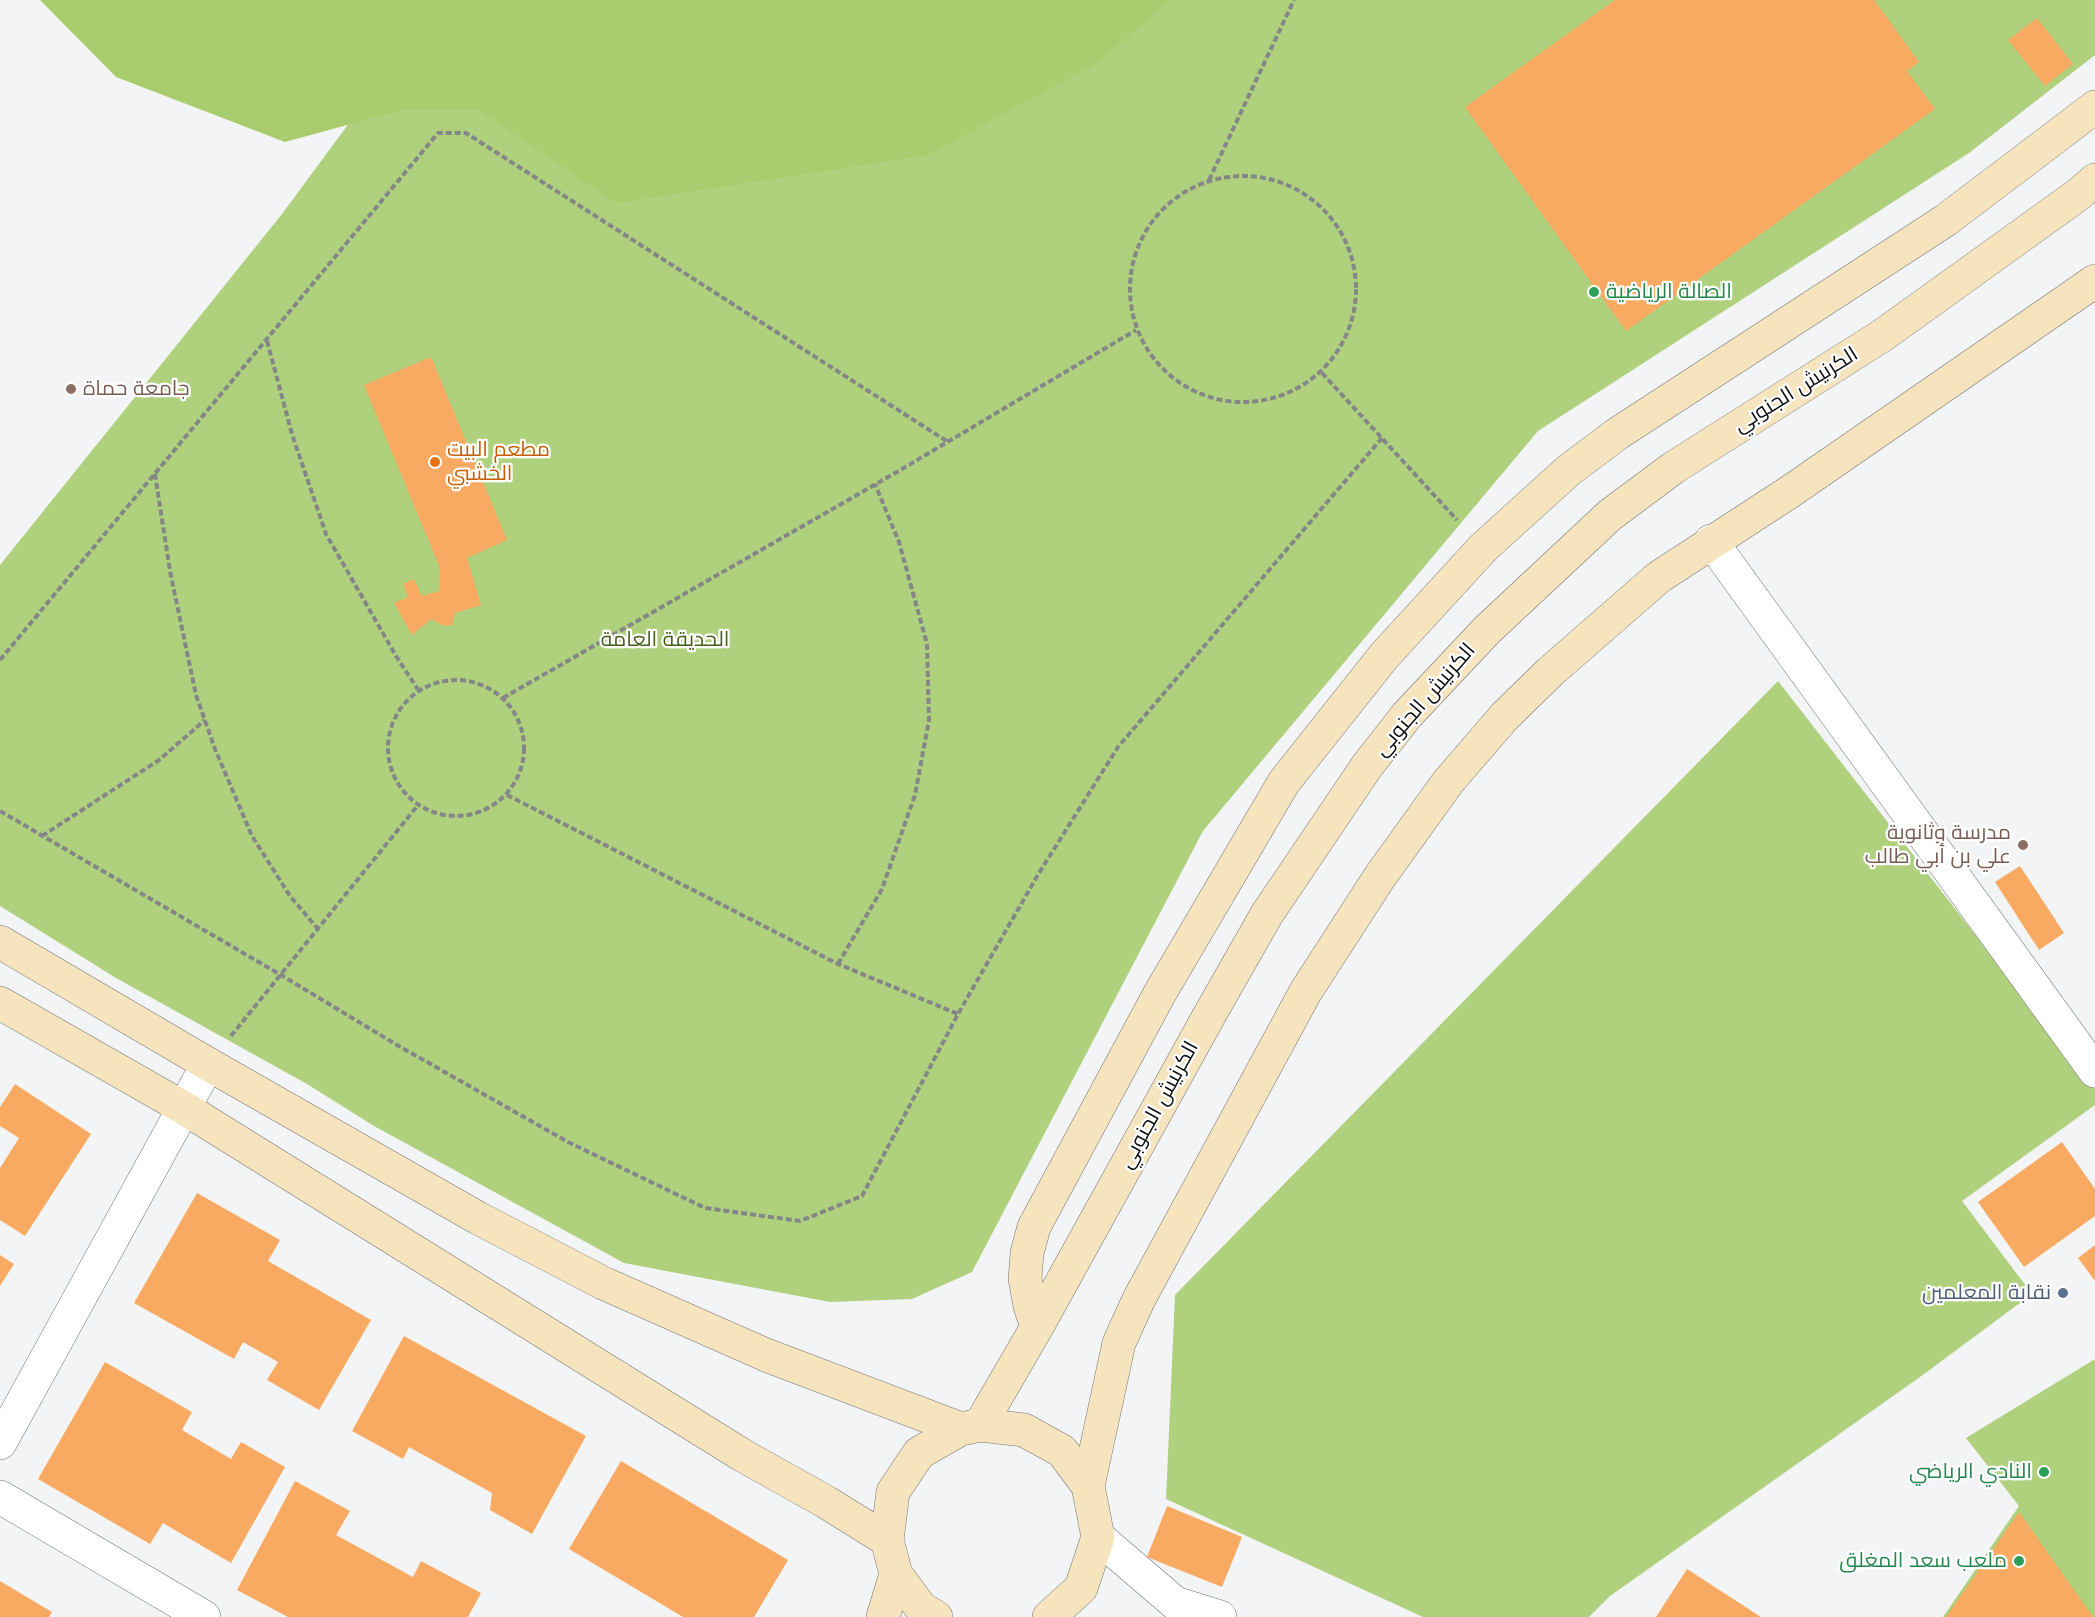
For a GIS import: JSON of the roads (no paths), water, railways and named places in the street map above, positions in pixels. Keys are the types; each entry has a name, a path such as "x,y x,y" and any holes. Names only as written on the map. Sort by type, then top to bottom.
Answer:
{"main road":[{"path":"1037,1327 1025,1279 1027,1253 1034,1227 1166,983 1284,782 1384,656 1483,548 1569,470 1617,434 1946,220 2095,107"},
{"name":"الكرنيش الجنوبي","path":"971,1427 1037,1327 1209,1014 1267,914 1367,766 1407,715 1488,630 1610,515 1673,468 1883,335 2079,194 2095,180"},
{"path":"1049,1617 1081,1588 1098,1537 1088,1486 1119,1343 1139,1299 1306,991 1367,897 1448,782 1504,717 1558,664 1659,577 1791,491 2095,281"},
{"path":"0,942 478,1218 603,1283 766,1355 971,1427 1024,1430 1062,1451 1088,1486"},
{"path":"0,1003 184,1108 742,1455 826,1502 887,1540"},
{"path":"936,1617 921,1608 896,1574 887,1540 893,1492 919,1453 971,1427"},
{"path":"883,1617 896,1574"}],"street":[{"path":"1711,541 2095,1071"},
{"path":"0,1443 208,1064"},
{"path":"0,1497 204,1617"},
{"path":"1098,1537 1175,1603 1220,1617"}],"place":[{"name":"الصالة الرياضية","path":"1594,292"},
{"name":"جامعة حماة","path":"71,389"},
{"name":"مطعم البيت الخشبي","path":"435,462"},
{"name":"مدرسة وثانوية علي بن أبي طالب","path":"2023,845"},
{"name":"نقابة المعلمين","path":"2063,1293"},
{"name":"النادي الرياضي","path":"2044,1472"},
{"name":"ملعب سعد المغلق","path":"2019,1561"}],"park label":[{"name":"الحديقة العامة","path":"665,640"}]}
